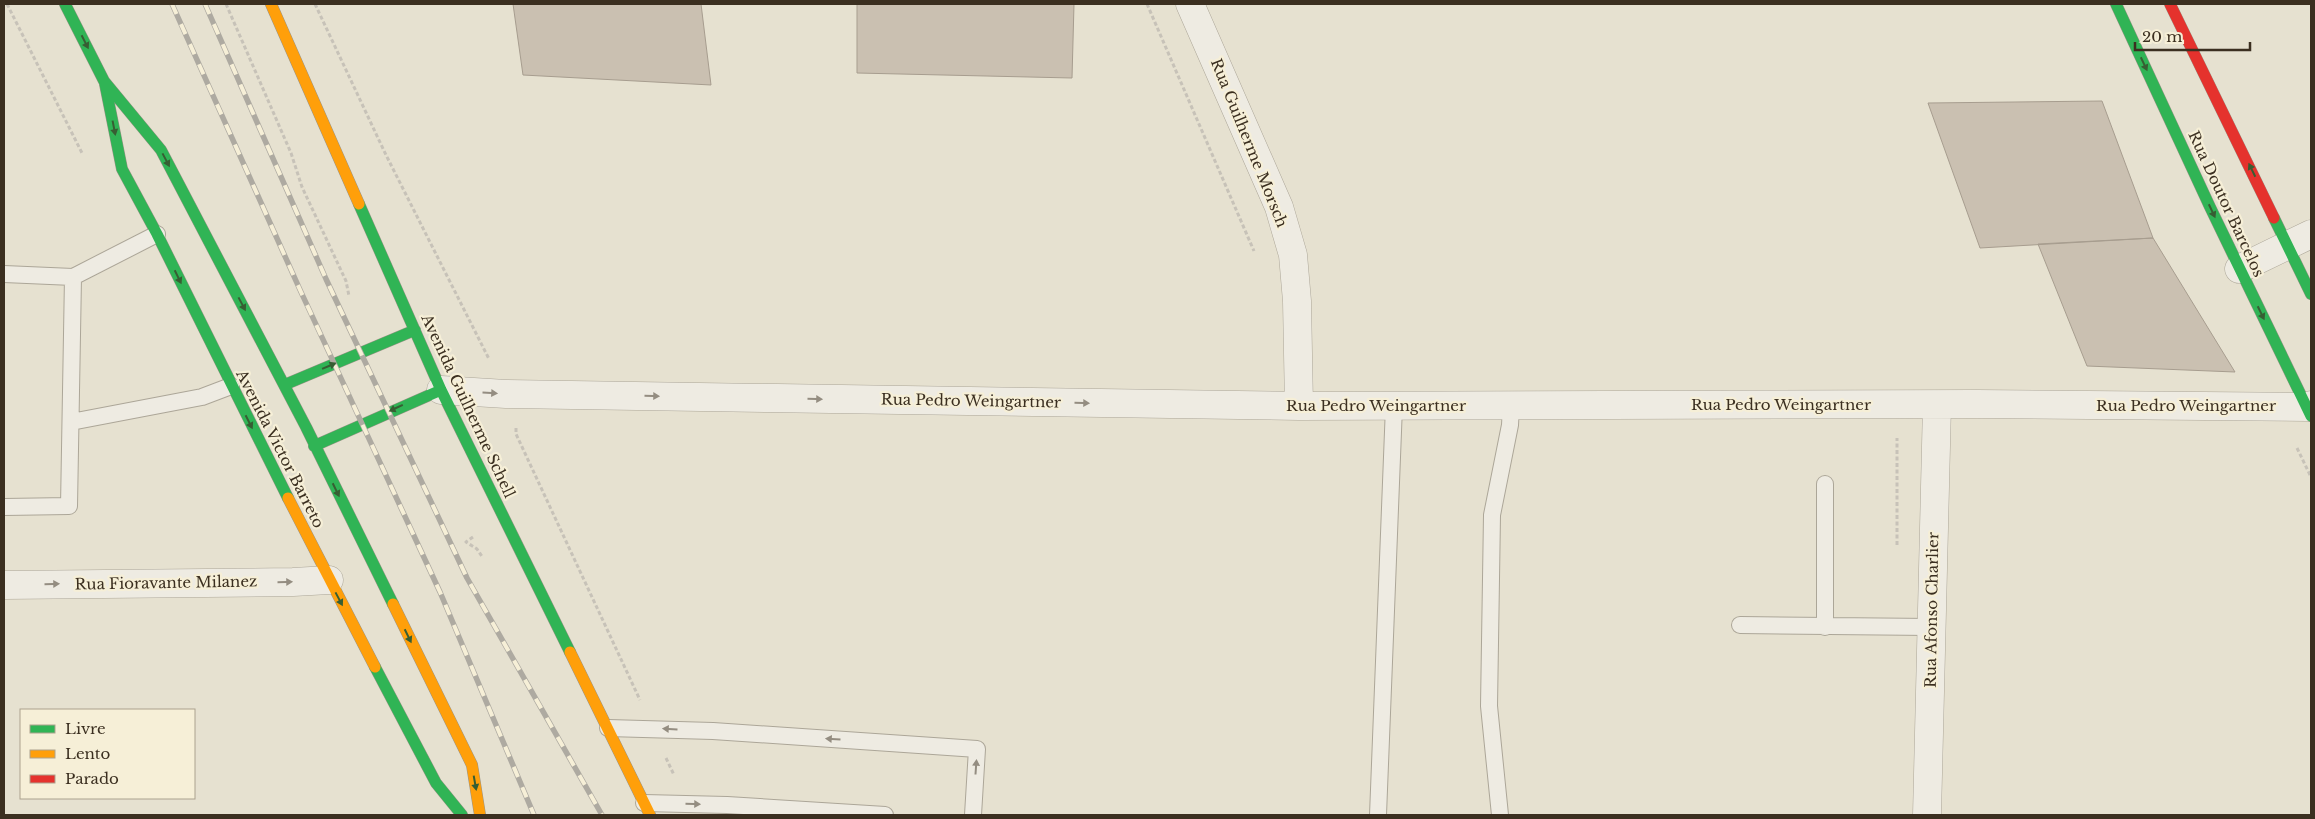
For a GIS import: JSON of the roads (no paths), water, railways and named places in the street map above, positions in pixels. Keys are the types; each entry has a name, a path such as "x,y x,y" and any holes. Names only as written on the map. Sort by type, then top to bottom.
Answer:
{"main road":[{"path":"65,4 104,80 161,150 284,385 472,765 480,815"},
{"name":"Avenida Guilherme Schell","path":"271,4 441,390 647,809"},
{"name":"Rua Doutor Barcelos","path":"2116,4 2239,269 2310,410"},
{"path":"2170,4 2300,240 2311,294"},
{"name":"Avenida Victor Barreto","path":"104,80 122,168 157,234 329,580 436,783 462,815"},
{"path":"284,385 415,330"},
{"path":"314,446 441,390"}],"street":[{"name":"Rua Guilherme Morsch","path":"1190,4 1279,207 1293,255 1300,406"},
{"path":"2239,269 2300,240"},
{"name":"Rua Pedro Weingartner","path":"441,390 506,394 1300,406 1937,405 2310,410"},
{"name":"Rua Afonso Charlier","path":"1927,815 1937,405"},
{"name":"Rua Fioravante Milanez","path":"4,585 329,580"}],"lane":[{"path":"4,274 73,277 157,234"},
{"path":"4,506 69,506 73,277"},
{"path":"70,422 202,396 231,386"},
{"path":"1378,815 1394,406"},
{"path":"1500,815 1489,706 1492,515 1510,425 1511,406"},
{"path":"1825,484 1825,627"},
{"path":"1740,625 1931,627"},
{"path":"608,728 653,728 977,749 973,815"},
{"path":"647,809 687,804 885,815"}],"railway":[{"path":"172,4 301,292 440,592 534,815"},
{"path":"205,4 326,279 467,578 602,815"}]}
